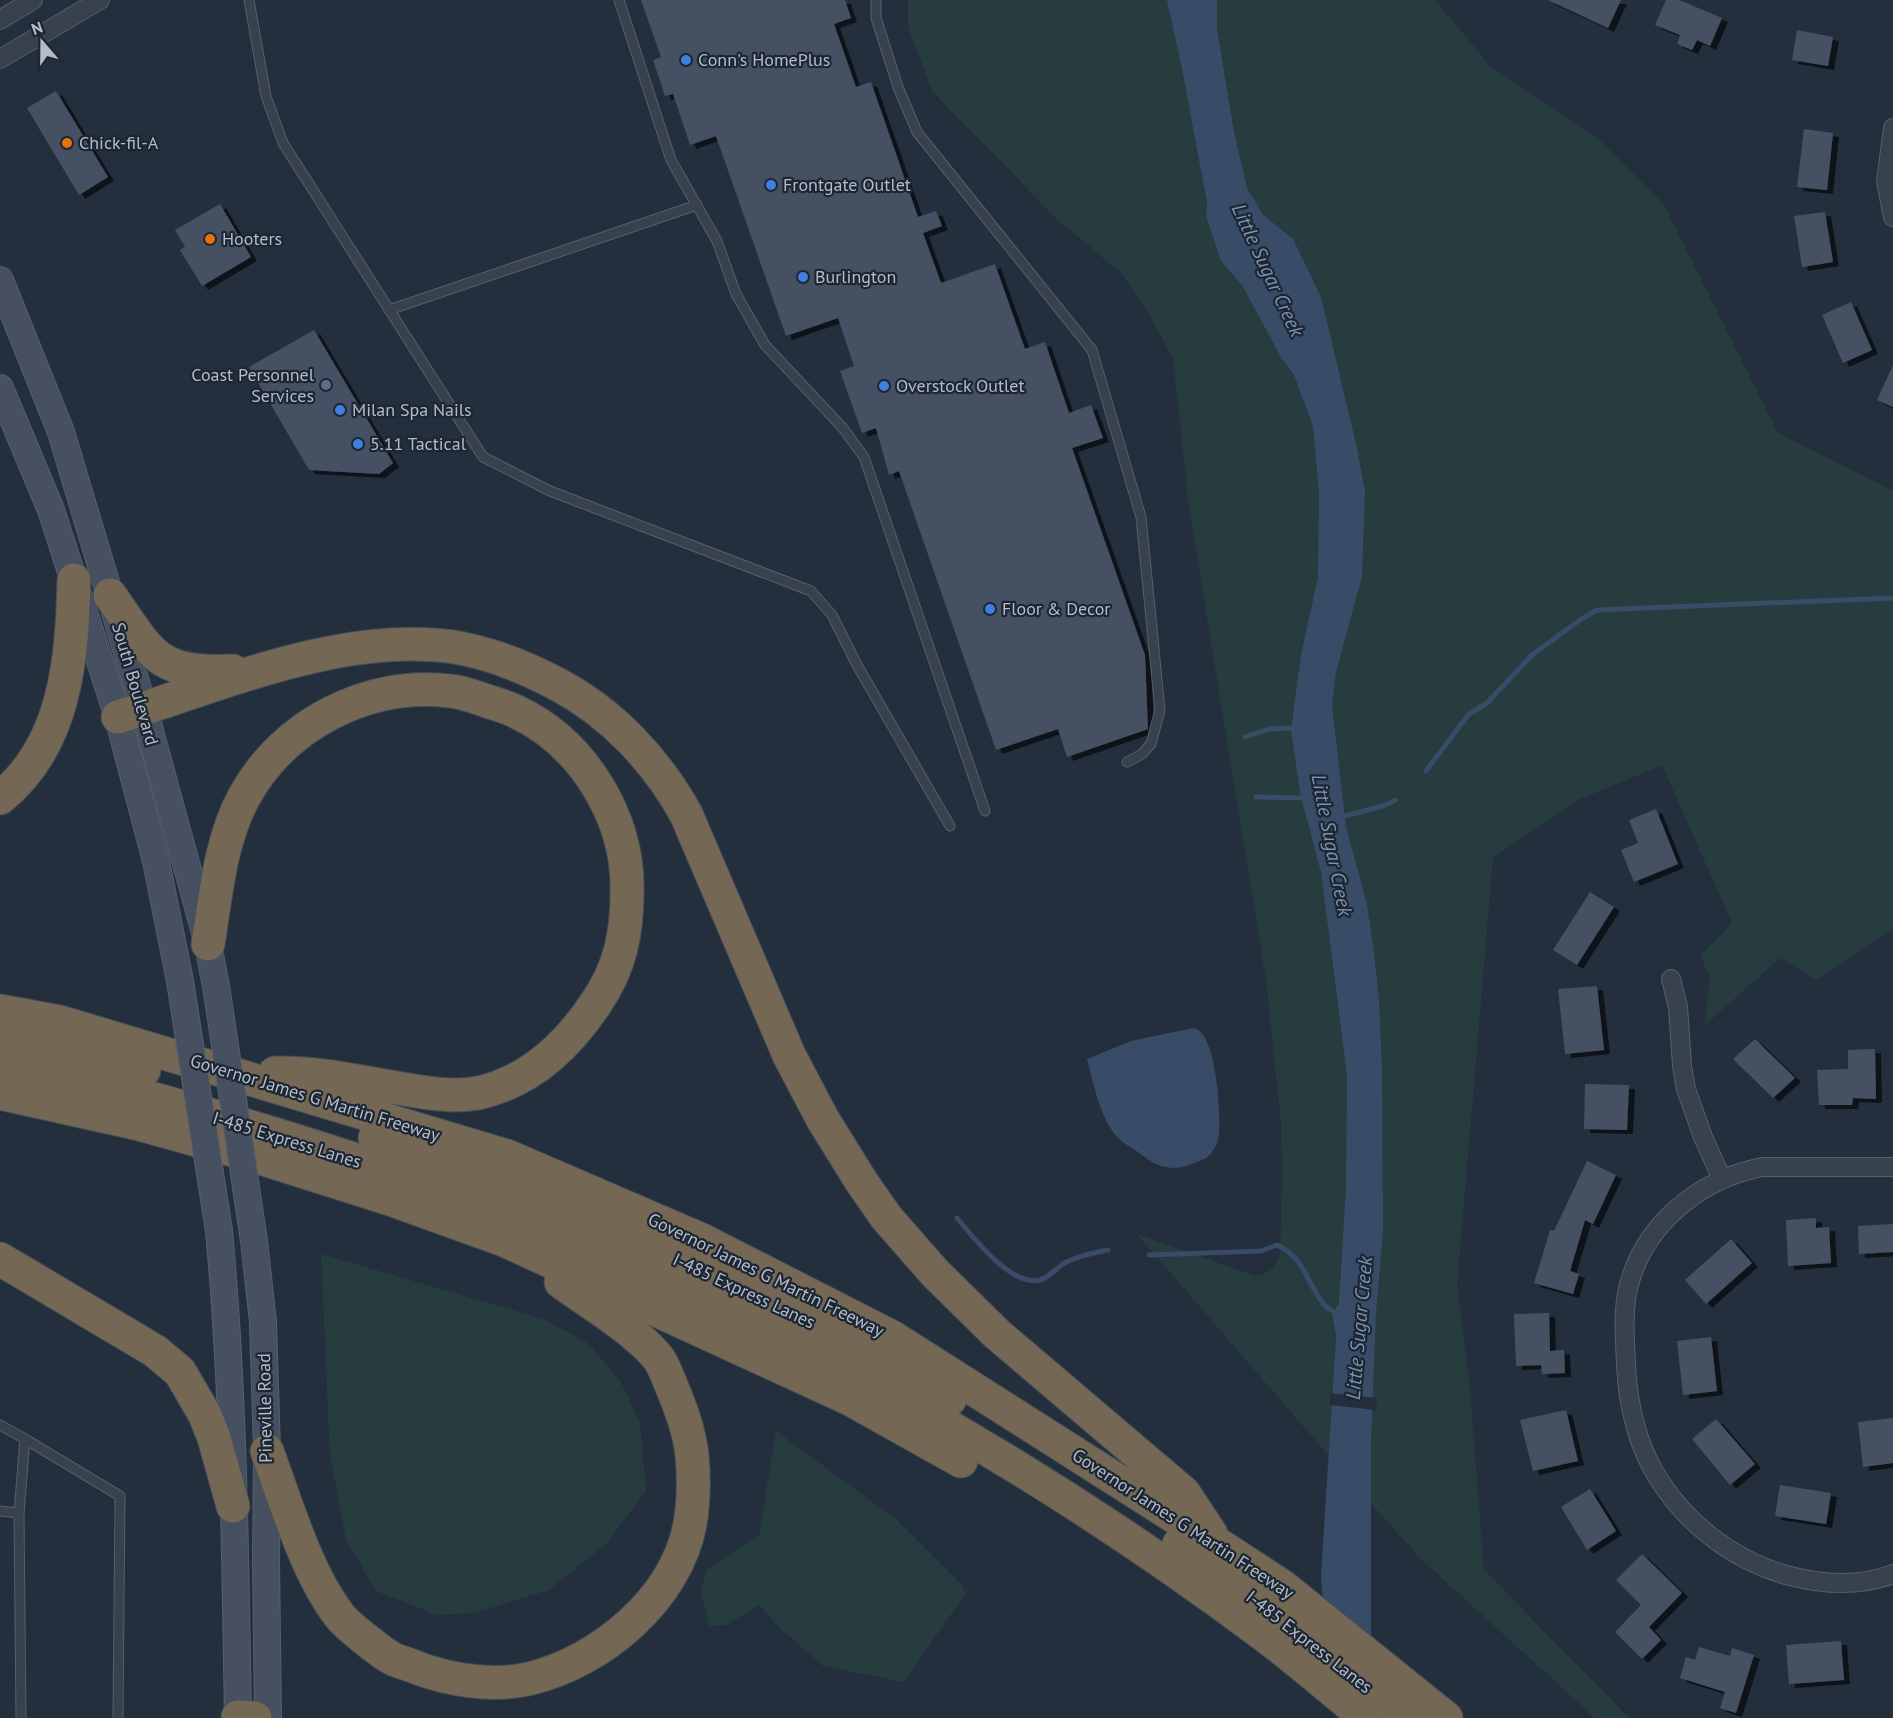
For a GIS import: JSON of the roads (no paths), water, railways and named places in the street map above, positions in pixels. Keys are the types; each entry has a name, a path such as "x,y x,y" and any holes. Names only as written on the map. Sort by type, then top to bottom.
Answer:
{"highway":[{"path":"0,798 27,771 41,750 60,708 70,654 74,580"},
{"path":"110,595 150,651 173,666 206,672 268,669"},
{"path":"131,713 308,658 387,645 454,647 486,654 534,672 579,695 630,739 651,761 673,790 686,814 789,1055 822,1118 886,1217 935,1273 997,1334 1184,1493 1219,1545"},
{"path":"208,944 223,856 232,825 243,798 263,767 319,718 357,701 388,693 416,690 452,691 518,712 541,727 577,758 599,788 618,826 626,857 627,913 623,944 612,976 584,1020 562,1047 522,1076 478,1093 458,1095 427,1093 304,1072 233,1086"},
{"name":"Governor James G Martin Freeway","path":"0,1011 60,1022 233,1086 507,1156 702,1240 892,1337 1282,1586 1429,1715"},
{"name":"I-485 Express Lanes","path":"0,1037 116,1062 266,1104 375,1138 484,1178 644,1244 803,1318 889,1363 1053,1460 1146,1520 1275,1628 1366,1718"},
{"name":"I-485 Express Lanes","path":"0,1065 163,1102 390,1172 554,1232 660,1278 834,1363 1035,1479 1167,1566 1429,1715"},
{"path":"0,1093 139,1124 254,1156 390,1198 504,1240 850,1399 1024,1496 1171,1594 1278,1672 1332,1718"},
{"path":"267,1451 316,1578 340,1617 392,1658 432,1674 462,1680 501,1682 527,1679 561,1669 620,1635 663,1588 682,1551 690,1525 694,1490 690,1437 660,1360 635,1336 504,1240"},
{"path":"0,1259 155,1351 180,1372 206,1415 233,1506"}],"main road":[{"name":"South Boulevard","path":"0,280 61,432 110,595 156,861 180,981 199,1105"},
{"name":"South Boulevard","path":"0,388 51,510 74,580 131,713 208,944 233,1086"},
{"name":"Pineville Road","path":"233,1086 263,1322 267,1451 266,1561 250,1718"},
{"name":"Pineville Road","path":"199,1105 219,1231 225,1295 233,1506 250,1718"}],"street":[{"path":"0,20 33,0"},
{"path":"0,59 100,0"},
{"path":"1893,128 1887,174 1893,217"},
{"path":"1671,979 1678,1007 1686,1089 1703,1137 1722,1179"},
{"path":"1893,1167 1762,1167 1722,1179 1693,1194 1657,1228 1636,1265 1628,1290 1624,1331 1627,1382 1635,1424 1644,1450 1657,1476 1685,1514 1708,1535 1750,1562 1799,1578 1835,1583 1868,1582 1893,1574"}],"lane":[{"path":"249,0 266,96 283,143 483,457 550,491 811,591 832,615 857,665 950,826"},
{"path":"619,0 672,160 717,241 736,294 765,345 828,411 864,458 985,811"},
{"path":"876,0 876,18 898,87 917,132 1092,350 1141,517 1160,710 1151,744 1142,754 1127,762"},
{"path":"389,310 697,205"},
{"path":"0,1425 120,1496 118,1718"},
{"path":"21,1718 19,1513 25,1438"},
{"path":"0,1511 19,1513"}],"water":[{"name":"Little Sugar Creek","path":"1167,0 1217,0 1217,29 1234,132 1247,188 1263,215 1293,239 1321,297 1365,491 1362,576 1336,672 1332,706 1346,827 1367,904 1374,952 1382,1069 1383,1233 1376,1312 1371,1442 1371,1635 1326,1634 1321,1577 1336,1336 1332,1313 1339,1304 1346,1189 1347,1074 1321,872 1301,797 1291,731 1301,655 1318,577 1319,494 1313,426 1294,375 1282,359 1242,285 1221,261 1206,216 1207,202"},
{"path":"1193,1028 1201,1033 1212,1058 1218,1093 1219,1135 1215,1148 1206,1158 1180,1167 1166,1167 1152,1162 1121,1141 1113,1132 1100,1106 1087,1059 1131,1041"}],"waterway":[{"path":"1426,771 1469,714 1487,703 1532,655 1597,610 1893,598"},
{"path":"1245,737 1269,729 1295,728"},
{"name":"Little Sugar Creek","path":"1256,797 1305,798"},
{"name":"Little Sugar Creek","path":"1339,821 1345,816 1383,806 1396,800"},
{"path":"957,1218 1005,1269 1029,1280 1043,1279 1074,1259 1108,1250"},
{"path":"1149,1255 1261,1251 1277,1245 1293,1256 1324,1304 1337,1314"}],"place":[{"name":"Conn's HomePlus","path":"686,60"},
{"name":"Chick-fil-A","path":"67,143"},
{"name":"Frontgate Outlet","path":"771,185"},
{"name":"Hooters","path":"210,239"},
{"name":"Burlington","path":"803,277"},
{"name":"Coast Personnel Services","path":"326,385"},
{"name":"Overstock Outlet","path":"884,386"},
{"name":"Milan Spa Nails","path":"340,410"},
{"name":"5.11 Tactical","path":"358,444"},
{"name":"Floor & Decor","path":"990,609"}]}
